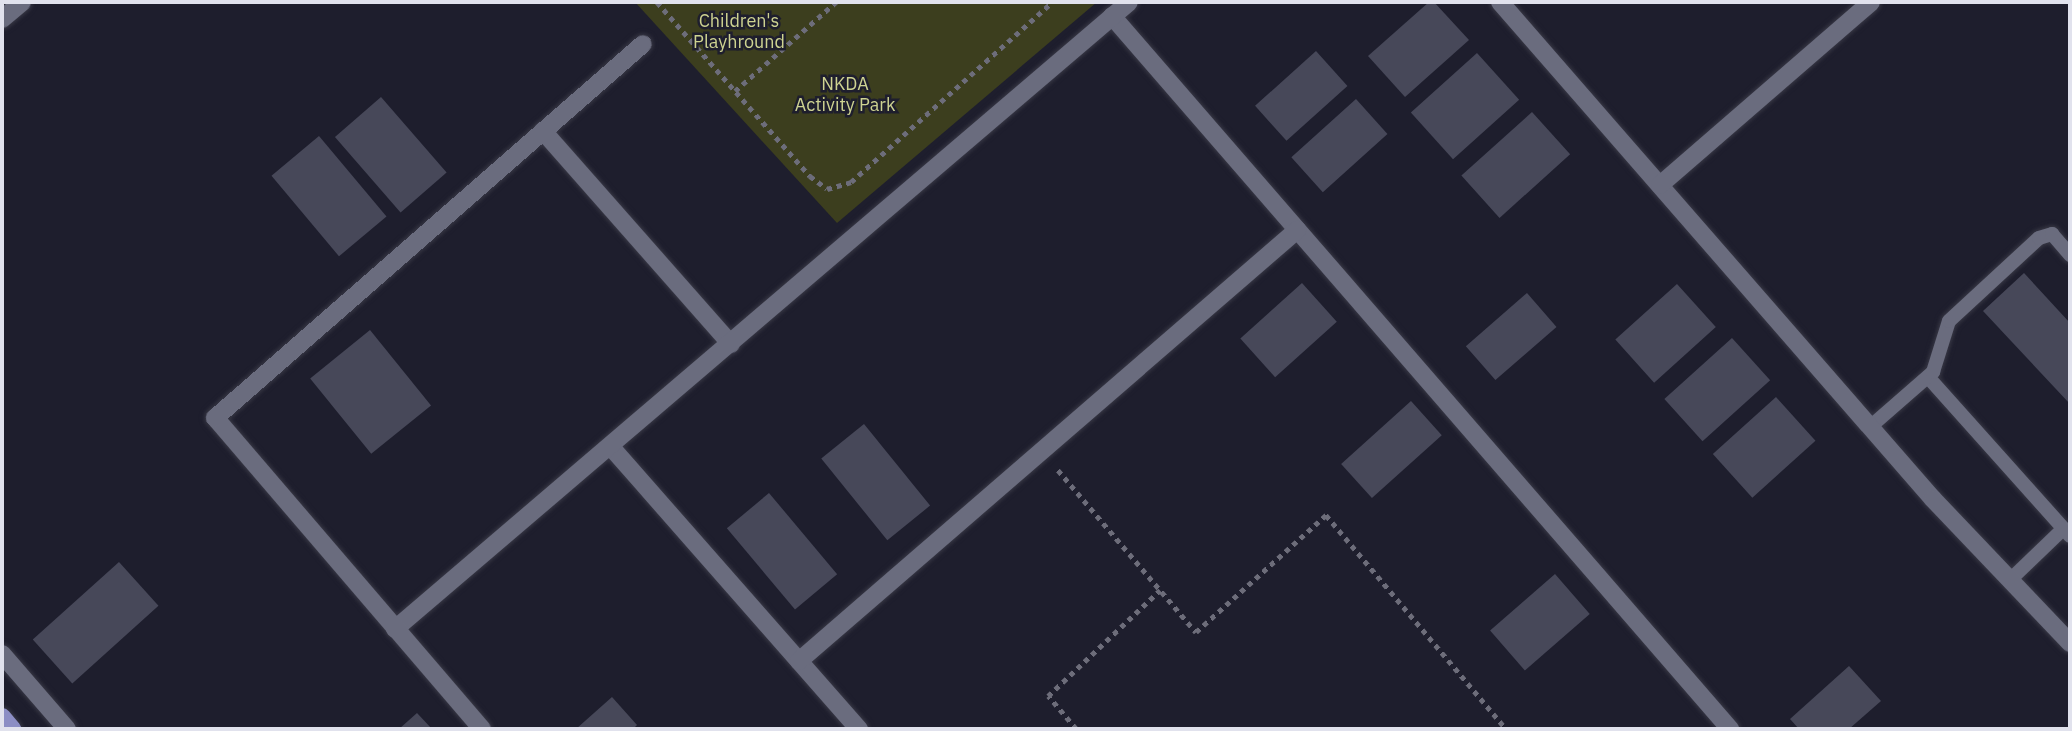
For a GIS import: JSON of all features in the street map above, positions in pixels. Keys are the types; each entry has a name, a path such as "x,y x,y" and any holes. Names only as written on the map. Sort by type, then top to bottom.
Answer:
{"main road":[{"path":"2,717 12,729"}],"street":[{"path":"2,19 22,2"},
{"path":"394,629 611,447 1129,2"},
{"path":"1500,2 1870,427 2070,643"},
{"path":"1660,186 1871,2"},
{"path":"1112,16 1730,729"},
{"path":"482,729 215,418 643,44"},
{"path":"543,131 731,344"},
{"path":"799,661 1297,230"},
{"path":"611,447 859,729"},
{"path":"2,654 67,729"}],"lane":[{"path":"1870,427 1928,377 1937,365 1949,321 2039,238 2052,234 2070,254"},
{"path":"1928,377 2067,532 2010,580"}],"path":[{"path":"657,2 810,176 827,189 840,188 1052,2"},
{"path":"735,91 836,2"},
{"path":"1042,452 1196,632 1326,515 1506,729"},
{"path":"1076,729 1048,696 1160,590"}],"green space":[{"name":"NKDA Activity Park","path":"635,2 1097,2 837,223"}],"building":[{"path":"1429,2 1434,2 1469,40 1405,97 1368,56"},
{"path":"1316,51 1347,86 1287,141 1255,106"},
{"path":"1477,53 1519,100 1453,159 1411,113"},
{"path":"381,97 447,172 401,212 335,137"},
{"path":"1356,99 1387,134 1323,192 1291,157"},
{"path":"1532,112 1570,154 1500,218 1461,176"},
{"path":"319,136 386,216 339,256 272,176"},
{"path":"2024,273 2070,323 2070,404 1983,311"},
{"path":"1302,283 1337,322 1275,377 1240,339"},
{"path":"1677,284 1716,327 1654,383 1615,340"},
{"path":"1527,293 1557,327 1495,380 1466,346"},
{"path":"370,330 431,405 371,454 310,378"},
{"path":"1732,338 1770,380 1703,441 1664,399"},
{"path":"1776,397 1815,441 1752,498 1713,454"},
{"path":"1411,401 1442,435 1372,498 1341,464"},
{"path":"864,424 930,506 887,540 821,459"},
{"path":"769,493 837,574 795,610 727,528"},
{"path":"119,562 158,606 72,683 33,640"},
{"path":"1555,574 1590,614 1525,670 1490,630"},
{"path":"1849,666 1881,701 1849,729 1799,729 1790,719"},
{"path":"612,697 637,725 633,729 576,729"},
{"path":"417,713 432,729 399,729"}],"park label":[{"name":"Children's Playhround","path":"739,32"}]}
